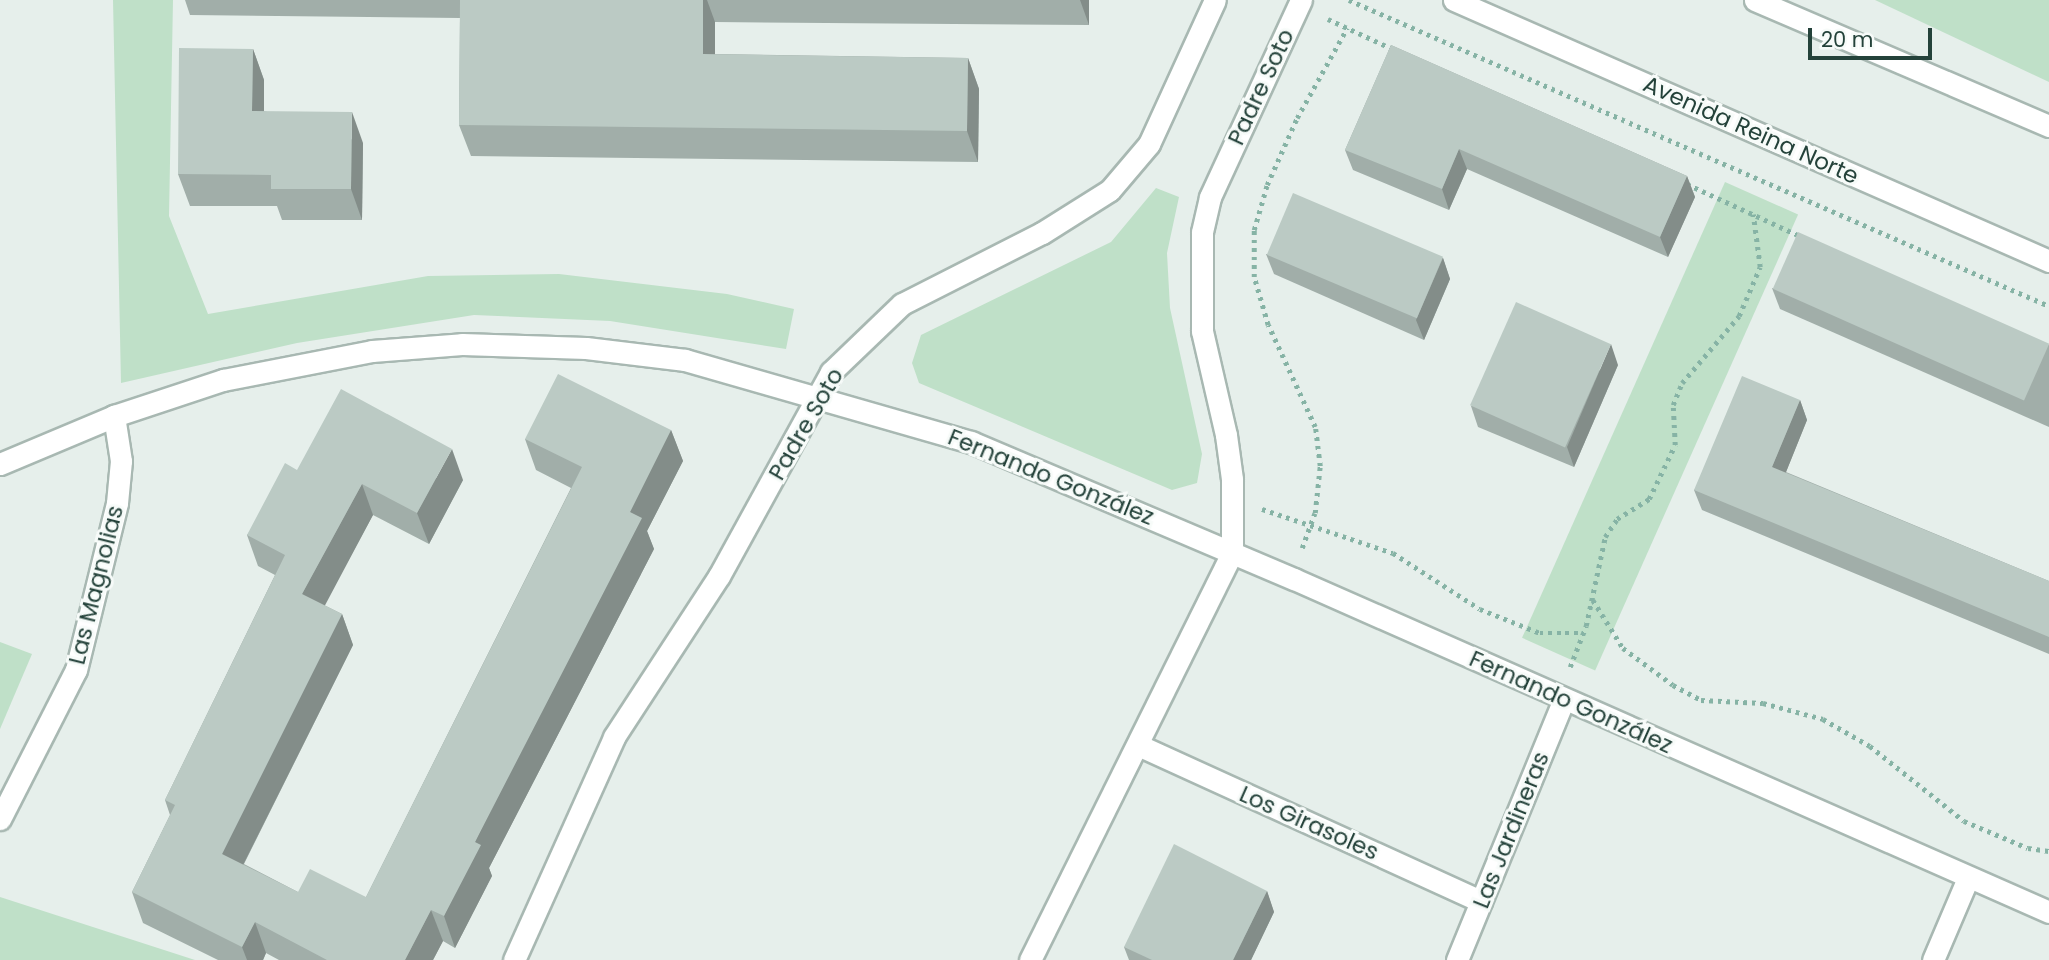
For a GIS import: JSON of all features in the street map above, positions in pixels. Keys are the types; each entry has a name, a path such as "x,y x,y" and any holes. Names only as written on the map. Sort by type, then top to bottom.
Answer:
{"street":[{"name":"Padre Soto","path":"514,960 614,737 719,576 831,372 902,304 1042,233 1110,190 1149,144 1215,0"},
{"name":"Avenida Reina Norte","path":"1454,0 1494,8 2049,261"},
{"path":"1755,0 2049,126"},
{"name":"Padre Soto","path":"1030,960 1232,553 1232,497 1226,435 1202,331 1202,232 1210,197 1300,2"},
{"name":"Fernando González","path":"0,464 114,416 223,380 372,351 463,344 586,348 685,360 819,395 971,442 1294,579 2049,912"},
{"name":"Las Magnolias","path":"0,820 76,670 117,503 121,461 114,416"},
{"name":"Las Jardineras","path":"1457,960 1564,699"},
{"name":"Los Girasoles","path":"1138,745 1481,901"},
{"path":"1933,960 1968,878"}],"path":[{"path":"1349,0 2049,306"},
{"path":"1300,2 1398,51"},
{"path":"1294,579 1308,528 1315,513 1320,466 1315,428 1268,325 1254,277 1254,230 1267,186 1297,118 1348,28"},
{"path":"1677,179 1802,236"},
{"path":"1564,699 1573,652 1583,633 1593,600 1605,537 1617,519 1649,499 1675,446 1672,405 1682,383 1739,316 1760,267 1753,214"},
{"path":"1232,497 1308,528 1393,553 1480,609 1528,628 1562,635 1583,633"},
{"path":"1593,600 1623,648 1672,685 1701,700 1763,704 1823,719 1870,746 1964,821 2028,848 2049,851"}],"green space":[{"path":"113,0 173,0 169,216 208,314 428,276 559,274 727,294 794,309 786,349 610,321 474,315 297,343 121,383"},
{"path":"1875,0 2049,0 2049,82"},
{"path":"1725,182 1798,215 1595,670 1522,638"},
{"path":"1156,188 1179,197 1167,253 1170,308 1202,454 1197,483 1172,490 919,383 912,363 921,335 1111,242"},
{"path":"0,642 32,654 0,729"},
{"path":"0,897 195,960 0,960"}],"building":[{"path":"460,0 703,0 703,54 968,58 967,131 459,125"},
{"path":"1391,45 1687,176 1660,237 1459,149 1442,189 1345,150"},
{"path":"179,48 253,49 252,111 352,112 351,189 271,189 271,175 178,174"},
{"path":"1293,193 1443,257 1417,318 1267,255"},
{"path":"1798,232 2049,344 2024,400 1773,289"},
{"path":"1516,302 1611,344 1565,448 1470,405"},
{"path":"558,374 671,430 630,512 642,518 475,842 481,845 444,916 431,910 405,960 327,960 255,922 242,947 132,892 175,805 165,800 285,555 247,535 285,463 297,470 341,389 452,449 417,513 362,484 302,594 342,614 222,854 298,892 310,869 366,897 582,467 525,439"},
{"path":"1742,376 1800,400 1772,467 2049,581 2049,637 1694,490"},
{"path":"1174,844 1267,891 1233,960 1152,960 1124,947"}]}
